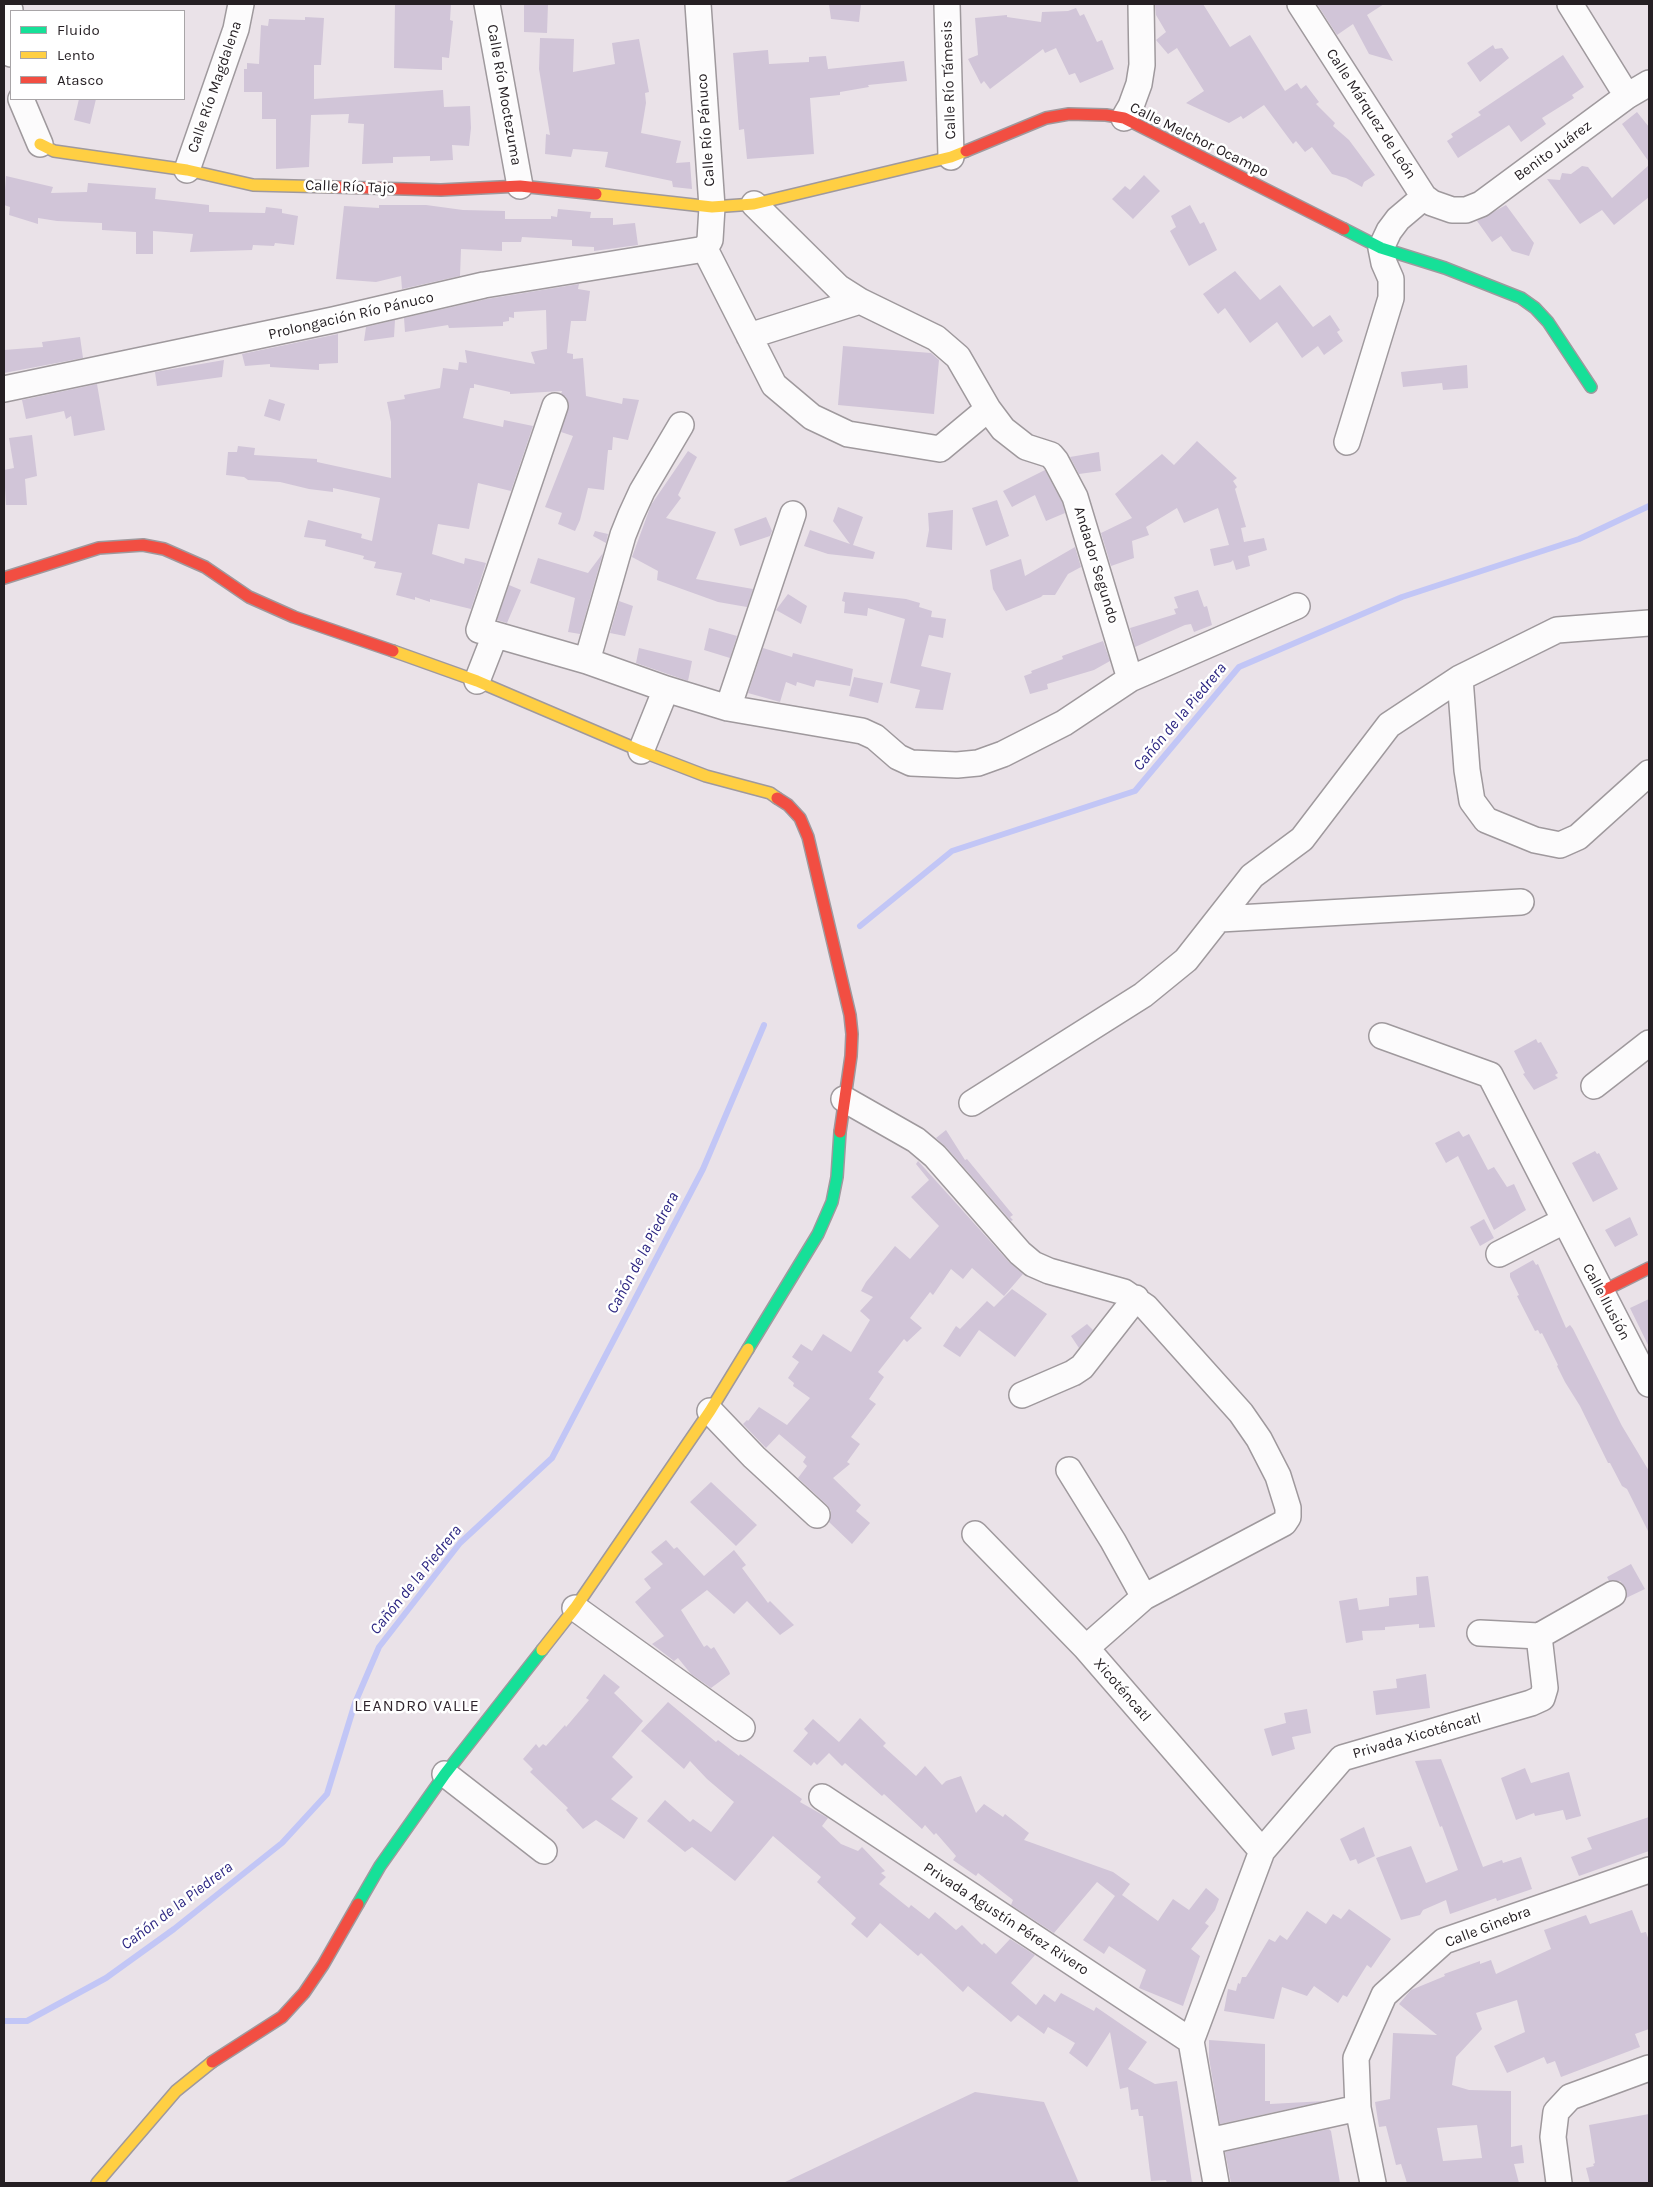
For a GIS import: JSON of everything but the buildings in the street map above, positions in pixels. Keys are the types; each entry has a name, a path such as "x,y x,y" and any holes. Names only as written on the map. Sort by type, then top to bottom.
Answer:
{"street":[{"name":"Calle Río Magdalena","path":"187,170 236,30 241,4"},
{"name":"Calle Río Moctezuma","path":"487,4 520,186"},
{"name":"Calle Río Pánuco","path":"698,4 712,207 710,240 702,250"},
{"name":"Calle Río Támesis","path":"947,4 951,157"},
{"path":"1124,118 1134,99 1142,65 1141,4"},
{"name":"Calle Márquez de León","path":"1300,4 1424,196 1432,203 1452,210"},
{"path":"1570,4 1628,96"},
{"name":"Benito Juárez","path":"1452,210 1466,210 1480,204 1628,96 1649,83"},
{"name":"Calle Río Tajo","path":"21,100 40,144 54,151 187,170 216,178 253,184 441,190 520,186 712,207"},
{"name":"Calle Melchor Ocampo","path":"712,207 754,204 951,157 1046,118 1091,113 1124,118 1381,248 1445,268 1521,298 1536,308 1548,322 1591,387"},
{"path":"1347,442 1392,298 1391,280 1384,264 1381,248 1389,231 1398,219 1424,196"},
{"path":"702,250 774,385 812,417 848,434 940,449 988,409 958,357 936,338 860,301 838,287 754,204"},
{"name":"Prolongación Río Pánuco","path":"4,390 333,320 484,285 702,250"},
{"path":"749,336 860,301"},
{"path":"555,406 479,630 587,661 666,689 728,708 862,731 875,737 898,757 912,763 957,765 978,763 1003,754 1064,723 1130,679 1297,606"},
{"name":"Andador Segundo","path":"988,409 1003,429 1026,447 1051,455 1061,468 1075,497 1130,679"},
{"path":"587,661 630,514 681,425"},
{"path":"728,708 793,514"},
{"path":"4,578 47,566 99,548 144,545 164,549 205,567 249,597 294,617 477,680 641,751 706,776 770,793 788,805 800,818 808,837 850,1015 851,1056 840,1127 837,1177 832,1202 818,1234 710,1411 576,1608 445,1774 380,1866 323,1965 304,1993 282,2017 212,2062 176,2091 97,2183"},
{"path":"972,1103 1143,995 1186,960 1252,876 1302,839 1389,725 1460,678 1557,630 1649,624"},
{"path":"477,680 495,635"},
{"path":"1460,678 1467,770 1472,801 1486,820 1536,840 1560,845 1578,837 1649,773"},
{"path":"641,751 666,689"},
{"path":"1220,919 1521,902"},
{"name":"Calle Ilusión","path":"1382,1036 1490,1075 1649,1384"},
{"path":"1594,1086 1649,1043"},
{"path":"844,1100 916,1140 935,1156 1020,1253 1034,1264 1049,1271 1124,1292 1146,1306 1241,1413 1259,1439 1275,1470 1285,1493 1288,1508 1288,1517 1284,1523 1144,1597 1086,1648"},
{"path":"1499,1254 1564,1221"},
{"path":"1601,1292 1649,1268"},
{"path":"1022,1395 1073,1373 1082,1367 1136,1298"},
{"path":"710,1411 754,1457 817,1515"},
{"path":"1069,1470 1113,1541 1144,1597"},
{"name":"Xicoténcatl","path":"976,1534 1086,1648 1262,1851"},
{"path":"1480,1634 1539,1636 1613,1594"},
{"path":"576,1608 742,1728"},
{"name":"Privada Xicoténcatl","path":"1191,2040 1262,1851 1342,1758 1531,1703 1542,1698 1545,1688 1539,1636"},
{"path":"445,1774 544,1850"},
{"name":"Privada Agustín Pérez Rivero","path":"822,1797 1191,2040"},
{"name":"Calle Ginebra","path":"1373,2183 1358,2108 1356,2058 1384,1995 1444,1941 1649,1870"},
{"path":"1191,2040 1216,2183"},
{"path":"1560,2183 1552,2137 1556,2112 1570,2098 1649,2068"},
{"path":"1209,2141 1358,2108"}],"waterway":[{"name":"Cañón de la Piedrera","path":"860,926 952,851 1135,791 1239,667 1402,597 1579,539 1649,506"},
{"name":"Cañón de la Piedrera","path":"4,2021 27,2021 106,1978 174,1929 282,1843 327,1794 355,1703 379,1647 460,1543 552,1458 703,1169 764,1025"}],"traffic: fast":[{"path":"1344,229 1381,248 1445,268 1521,298 1535,308 1548,322 1591,387"},
{"path":"748,1349 818,1234 832,1202 837,1177 840,1132"},
{"path":"358,1904 380,1866 445,1774 542,1650"}],"traffic: slow":[{"path":"40,144 54,151 187,170 253,185 334,187"},
{"path":"596,194 712,207 754,204 951,157 966,151"},
{"path":"393,651 477,681 641,751 706,776 770,793 777,798"},
{"path":"542,1650 575,1608 710,1411 748,1349"},
{"path":"97,2183 176,2091 212,2062"}],"traffic: jam":[{"path":"966,151 1046,118 1069,114 1106,115 1124,118 1344,229"},
{"path":"334,187 441,190 520,186 596,194"},
{"path":"4,578 99,548 143,545 164,549 205,567 249,597 294,617 393,651"},
{"path":"777,798 788,805 800,818 808,837 850,1015 852,1034 851,1056 840,1132"},
{"path":"1601,1292 1649,1268"},
{"path":"212,2062 282,2017 304,1993 323,1965 358,1904"}],"district":[{"name":"LEANDRO VALLE","path":"417,1706"}]}
